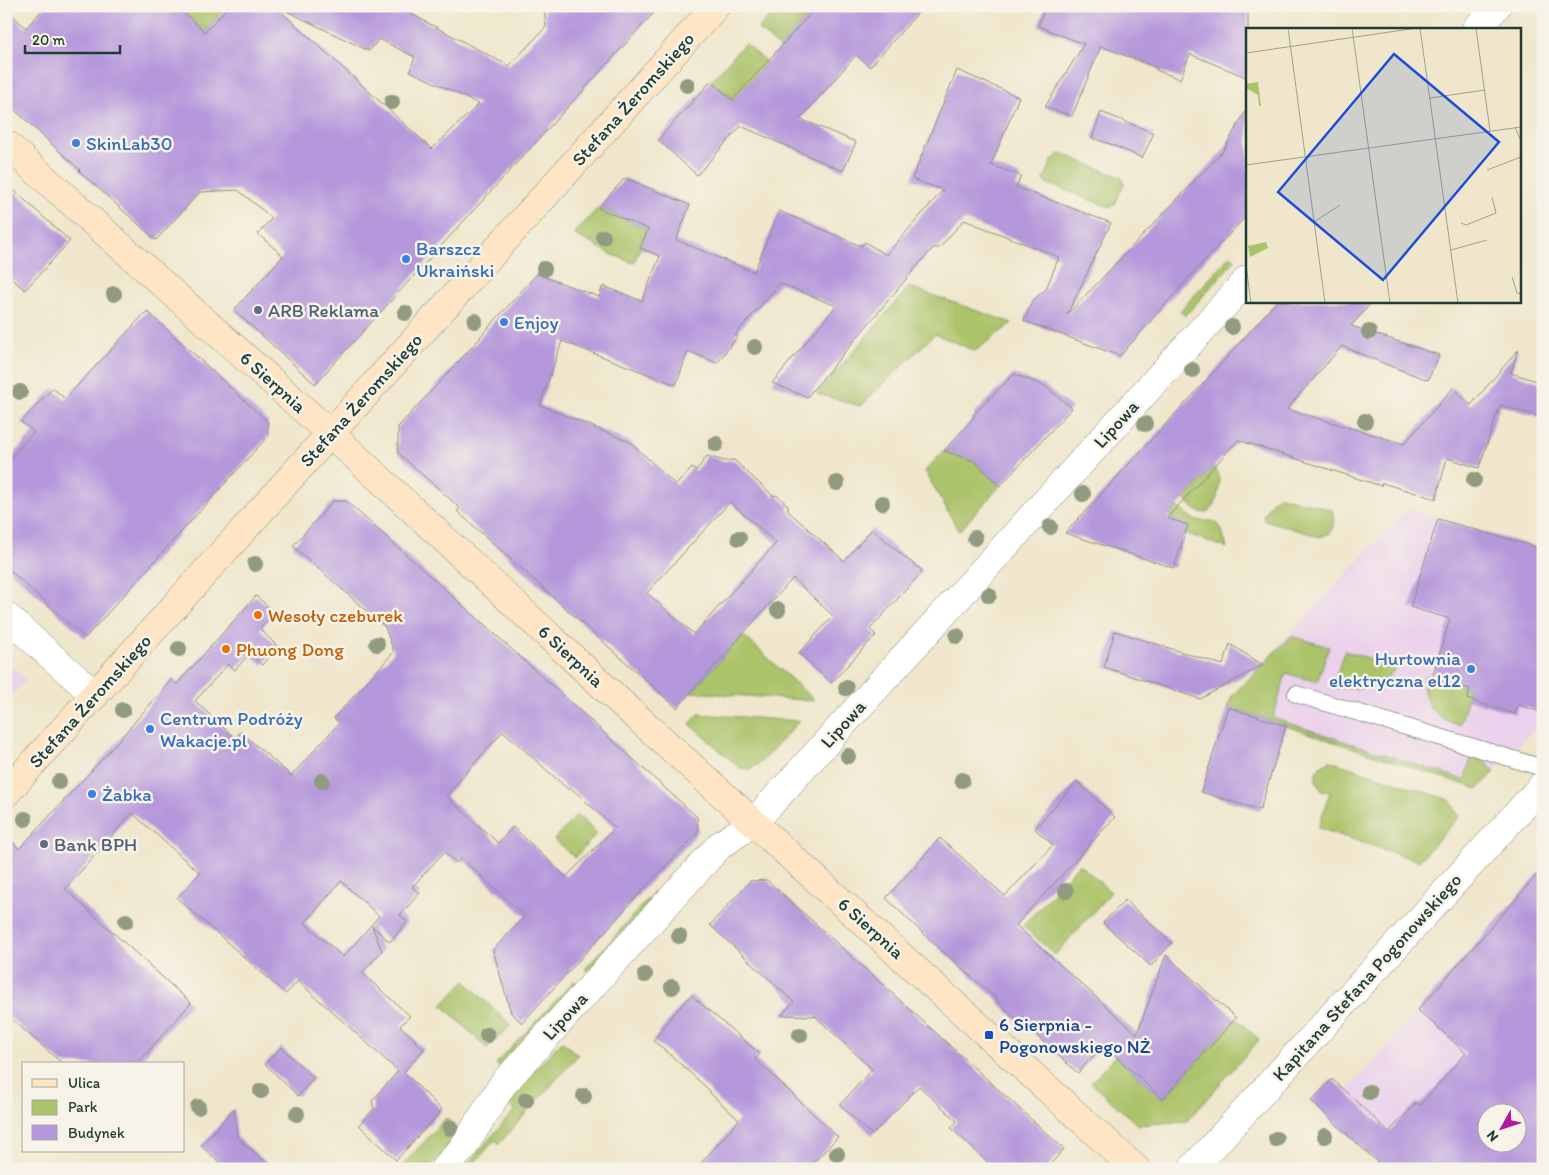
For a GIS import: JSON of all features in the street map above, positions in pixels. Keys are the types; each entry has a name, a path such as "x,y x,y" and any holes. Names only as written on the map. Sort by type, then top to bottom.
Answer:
{"street":[{"name":"Stefana Żeromskiego","path":"6,794 716,6"},
{"path":"1477,28 1497,6"},
{"name":"6 Sierpnia","path":"6,144 331,434 610,693 1136,1169"},
{"name":"Lipowa","path":"444,1169 462,1149 503,1084 718,846 754,822 1246,281"},
{"path":"6,616 95,695"},
{"name":"Kapitana Stefana Pogonowskiego","path":"1192,1169 1543,785"}],"lane":[{"path":"1296,694 1543,768"}],"shaded area":[{"path":"1408,508 1438,519 1543,549 1543,719 1478,789 1228,707 1232,696"},
{"path":"6,661 26,680 6,702"},
{"path":"1543,869 1543,1169 1492,1169 1417,1102 1390,1132 1346,1092"}],"green space":[{"path":"187,6 227,6 204,32 183,12"},
{"path":"778,6 817,6 780,48 758,29"},
{"path":"745,43 767,63 747,111 711,81"},
{"path":"1060,154 1122,178 1124,183 1115,204 1111,207 1107,206 1046,183 1044,180 1052,160"},
{"path":"598,208 648,229 634,263 613,255 574,234"},
{"path":"1231,255 1235,260 1185,316 1180,311"},
{"path":"909,287 1012,323 975,351 935,334 861,406 817,394"},
{"path":"944,451 974,461 1000,486 959,531 925,471"},
{"path":"1214,467 1219,479 1216,499 1210,510 1200,512 1184,499"},
{"path":"1280,496 1332,510 1335,521 1330,533 1320,537 1265,520 1263,515 1275,498"},
{"path":"1177,507 1196,521 1213,521 1218,524 1227,548 1185,533 1177,522 1169,516"},
{"path":"743,635 815,701 691,692"},
{"path":"1291,636 1329,647 1317,682 1286,673 1273,718 1464,780 1472,756 1481,759 1495,772 1478,789 1228,707 1232,696"},
{"path":"1344,651 1396,666 1385,679 1369,686 1359,688 1333,687"},
{"path":"1425,676 1470,689 1460,725 1444,719 1431,708 1425,694"},
{"path":"699,714 799,721 760,763 750,769 740,768 690,724"},
{"path":"1330,761 1450,800 1459,817 1419,861 1318,828 1330,792 1321,790 1316,781 1316,773 1320,766"},
{"path":"577,815 597,833 575,858 554,840"},
{"path":"1079,864 1111,892 1055,955 1023,926"},
{"path":"656,890 659,893 588,971 585,969"},
{"path":"465,981 511,1025 487,1048 442,1005"},
{"path":"574,981 576,982 576,987 500,1068 496,1064"},
{"path":"1236,1018 1259,1040 1187,1121 1138,1125 1091,1083 1115,1056 1163,1099"},
{"path":"561,1042 578,1055 499,1144 495,1140 469,1169 463,1169 515,1110 508,1102 511,1096"},
{"path":"446,1118 459,1130 452,1142 428,1169 407,1169 403,1165"}],"building":[{"path":"46,6 177,6 205,32 229,6 275,6 432,149 479,104 410,71 415,57 379,39 369,51 276,6 396,6 509,66 546,27 544,6 660,6 315,384 234,310 283,256 258,234 272,218 238,190 200,192 156,240 6,102 6,9 26,28"},
{"path":"817,6 924,6 870,67 856,55 800,119 856,142 843,171 741,126 697,175 658,140 711,81 733,100"},
{"path":"1045,6 1248,6 1246,77 1190,54 1180,79 1101,46 1072,116 1045,107 1084,44 1038,26"},
{"path":"957,70 1019,97 991,165 1021,176 1016,187 1111,223 1067,315 1223,151 1246,111 1246,216 1120,356 1024,321 1032,301 1046,289 1059,257 964,220 939,248 933,248 807,397 772,383 836,306 780,283 735,335 738,336 717,363 688,351 676,385 562,341 540,405 630,442 676,485 692,468 696,471 707,456 724,461 734,460 773,496 776,495 788,505 788,511 844,561 872,529 923,571 870,629 876,635 831,683 799,653 833,616 793,578 677,708 457,511 460,508 398,453 398,427 537,274 599,297 603,286 642,301 660,256 640,248 648,229 598,208 625,178 690,205 676,240 754,272 779,211 861,246 865,242 886,255 943,190 912,179","holes":["730,502 776,543 694,634 647,593"]},
{"path":"1101,112 1154,133 1142,158 1092,138"},
{"path":"6,183 70,241 25,290 6,274"},
{"path":"1276,302 1372,302 1351,326 1439,355 1428,380 1342,346 1287,409 1404,444 1453,388 1471,405 1518,350 1511,373 1543,383 1543,418 1500,405 1479,468 1447,458 1436,499 1382,483 1381,486 1238,440 1167,518 1188,525 1174,568 1065,533"},
{"path":"147,311 268,422 268,436 85,638 6,567 6,463 34,432 21,422 53,388 65,399"},
{"path":"1014,374 1045,386 1072,408 1000,486 974,461 944,451 974,417 974,414"},
{"path":"333,501 346,501 506,644 697,817 698,831 522,1023 511,1013 493,950 525,916 461,858 457,863 444,852 412,887 420,893 400,915 407,922 390,942 372,926 382,951 362,973 410,1016 400,1026 424,1049 404,1072 442,1110 396,1160 359,1125 374,1109 372,1101 398,1071 298,981 286,994 177,898 200,873 132,813 65,889 191,1003 139,1062 61,1062 6,1014 6,834 19,849 105,756 172,679 177,684 256,596 275,613 260,629 278,647 262,665 249,654 235,670 228,664 195,701 235,738 241,732 291,776 339,723 334,718 394,652 385,627 293,546","holes":["503,731 569,790 571,788 615,828 566,877 513,827 498,843 446,796","341,881 379,916 343,957 305,923"]},
{"path":"1438,519 1543,549 1543,695 1538,711 1518,705 1515,714 1467,699 1470,689 1432,678 1450,619 1410,607"},
{"path":"1115,631 1223,665 1230,644 1263,665 1200,699 1104,667"},
{"path":"1228,707 1286,726 1260,810 1201,792"},
{"path":"1077,781 1115,817 1016,925 1137,1034 1166,955 1236,1018 1163,1099 1103,1045 1078,1073 1025,1025 1023,1026 998,1000 932,942 886,898 940,838 1005,896 1053,845 1035,829"},
{"path":"1543,868 1543,1169 1385,1169 1311,1101 1332,1079 1389,1132 1417,1102 1420,1105 1466,1053 1418,1010"},
{"path":"767,880 1064,1149 1046,1169 995,1169 951,1128 957,1121 919,1086 872,1135 840,1105 872,1069 815,1016 781,1015 794,1002 710,925 750,881"},
{"path":"1125,900 1172,943 1151,966 1103,923"},
{"path":"691,995 760,1054 755,1059 838,1137 807,1169 696,1169 739,1120 710,1091 653,1041"},
{"path":"281,1047 314,1078 298,1096 265,1064"},
{"path":"234,1108 237,1137 274,1169 227,1169 201,1146"}],"place":[{"name":"SkinLab30","path":"76,143"},
{"name":"Barszcz Ukraiński","path":"406,259"},
{"name":"ARB Reklama","path":"258,310"},
{"name":"Enjoy","path":"504,322"},
{"name":"Wesoły czeburek","path":"258,615"},
{"name":"Phuong Dong","path":"226,649"},
{"name":"Hurtownia elektryczna el12","path":"1471,669"},
{"name":"Centrum Podróży Wakacje.pl","path":"150,729"},
{"name":"Żabka","path":"92,794"},
{"name":"Bank BPH","path":"44,844"},
{"name":"6 Sierpnia - Pogonowskiego NŻ","path":"989,1035"}]}
